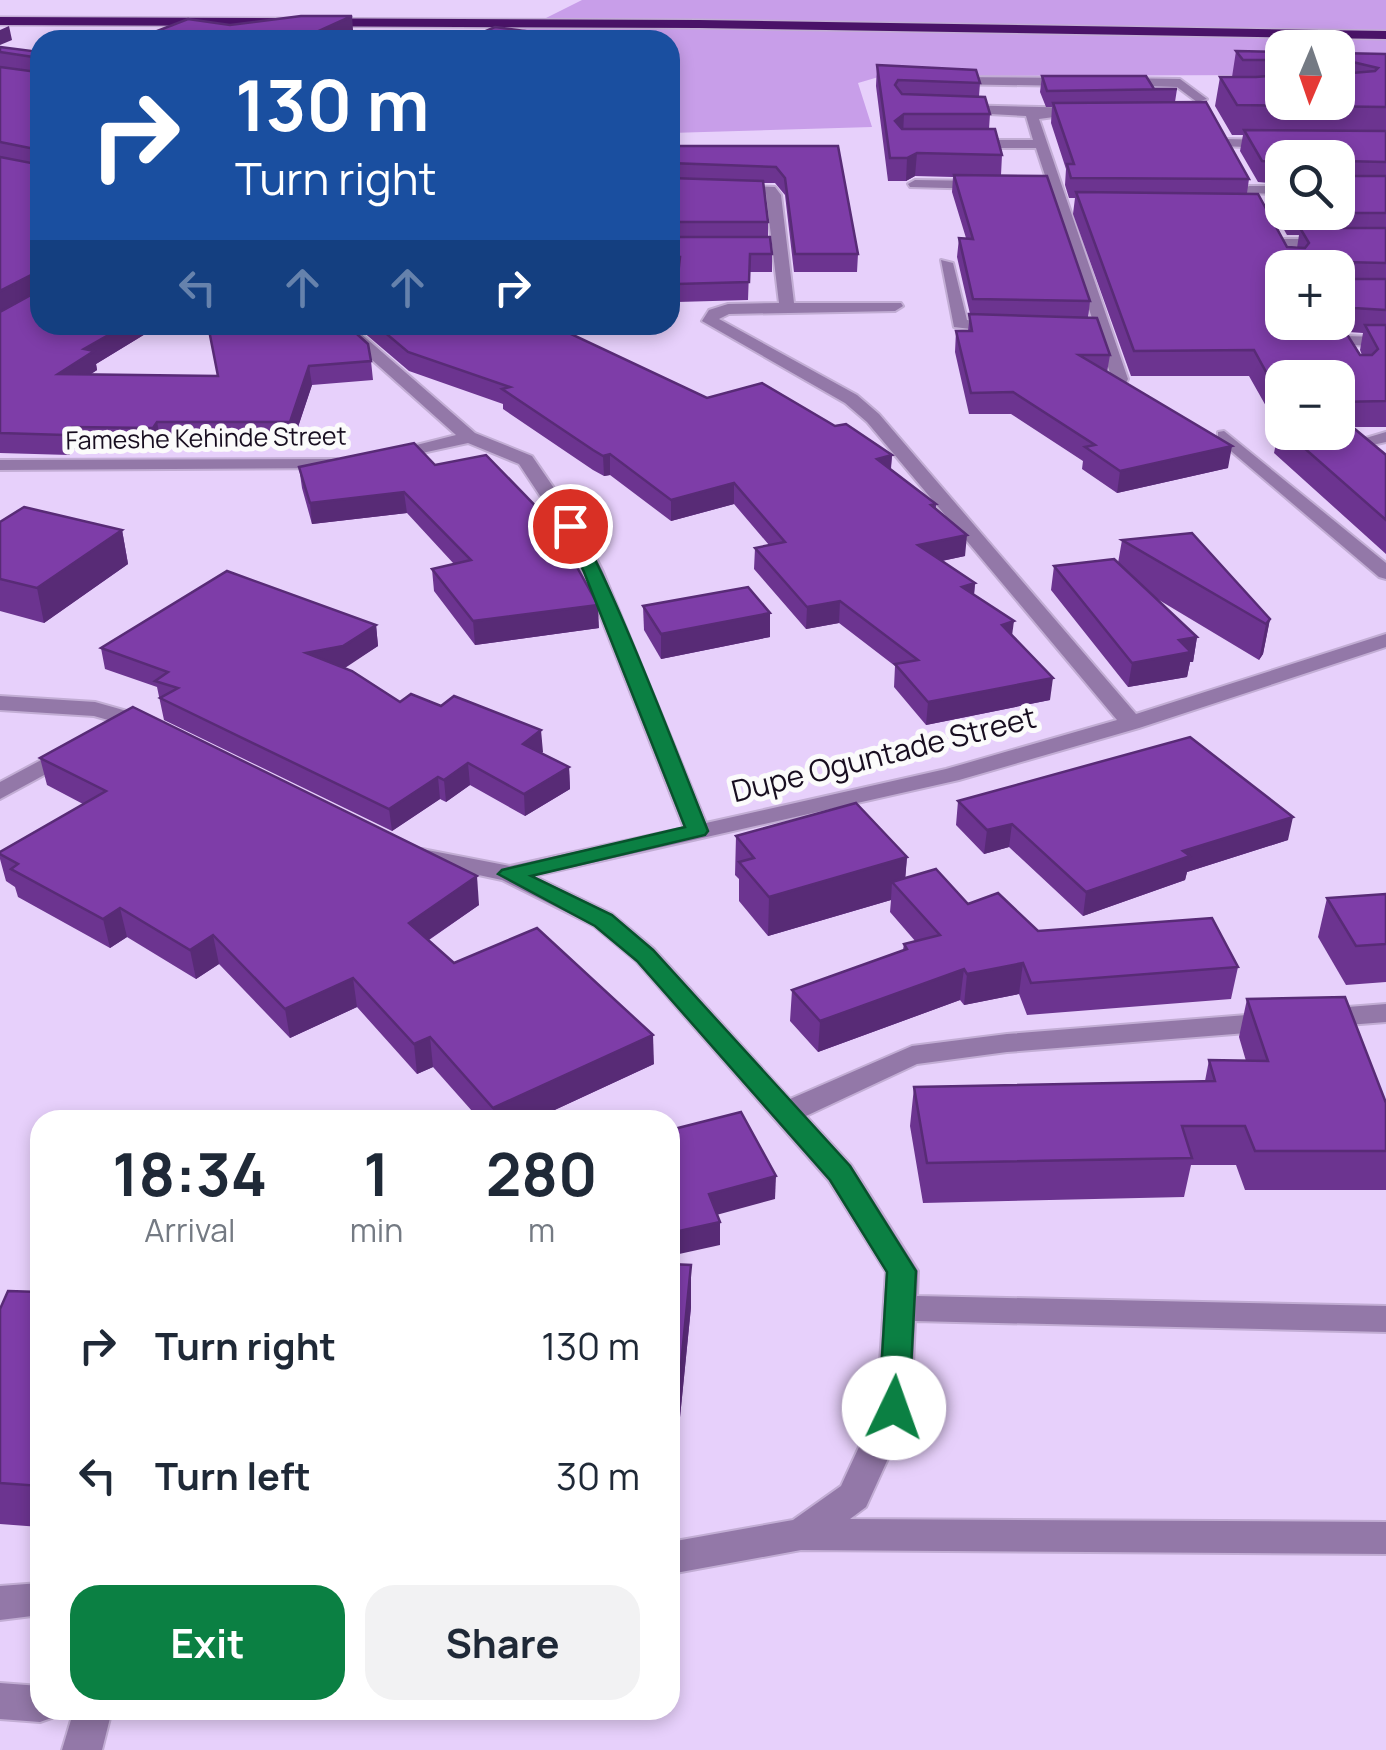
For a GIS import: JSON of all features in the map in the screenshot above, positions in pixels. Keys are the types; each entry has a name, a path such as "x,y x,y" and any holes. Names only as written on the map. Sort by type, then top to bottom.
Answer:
{"highway":[{"path":"0,21 700,24 1386,36"}],"street":[{"path":"944,82 1081,82"},
{"path":"1100,82 1180,83 1201,98 1209,114 1191,113"},
{"path":"1201,98 1221,95"},
{"path":"936,109 1101,112"},
{"path":"1037,113 1032,118 1095,330 1120,380"},
{"path":"1217,128 1233,159"},
{"path":"1225,143 1265,144"},
{"path":"942,144 1040,144"},
{"path":"1241,174 1259,208"},
{"path":"915,184 994,186"},
{"path":"1034,186 1054,186"},
{"path":"680,187 770,190 774,194 788,307"},
{"path":"1249,190 1265,190"},
{"path":"1060,206 1080,206"},
{"path":"1270,230 1282,249 1386,243"},
{"path":"762,247 780,247"},
{"path":"946,262 960,324 972,329 1017,330"},
{"path":"895,306 728,309 715,312 710,322 851,399 872,418 1131,723"},
{"path":"352,335 470,437 526,460 570,526 593,572 697,831"},
{"path":"1342,340 1386,342"},
{"path":"1342,340 1351,356"},
{"path":"1224,436 1386,573"},
{"name":"Fameshe Kehinde Street","path":"0,465 365,461 470,437"},
{"path":"1386,437 1358,444 1364,456 1386,474"},
{"name":"Dupe Oguntade Street","path":"397,847 442,863 510,874 951,775 1131,723 1386,640"},
{"path":"0,703 95,709 129,718 173,737"},
{"path":"0,792 129,718"},
{"path":"510,874 603,920 645,955 840,1173 902,1271 894,1408 854,1496 801,1534"},
{"path":"786,1113 912,1055 1006,1043 1386,1014"},
{"path":"900,1308 1386,1319"},
{"path":"680,1556 801,1534 1386,1538"},
{"path":"0,1603 30,1600"},
{"path":"0,1701 30,1703"},
{"path":"82,1750 90,1720"}],"shaded area":[{"path":"582,0 1386,0 1386,75 1355,75 1355,30 1265,30 1265,75 882,76 858,83 872,127 680,133 680,30 522,30"}],"building":[{"path":"301,16 352,16 321,30 160,30 188,19 230,25"},
{"path":"0,47 30,51 30,56 0,52"},
{"path":"1236,51 1265,52 1265,60 1243,60"},
{"path":"1355,53 1386,54 1386,107 1355,107 1355,73 1378,68 1355,63"},
{"path":"877,65 976,70 980,83 898,80 895,85 902,94 985,97 990,114 904,114 895,121 902,129 995,129 1002,155 917,153 907,158 890,158"},
{"path":"0,67 30,71 30,148 0,142"},
{"path":"1042,76 1146,76 1154,89 1177,89 1047,91"},
{"path":"1265,76 1265,105 1237,105 1220,77"},
{"path":"1206,102 1249,179 1071,178 1067,164 1074,164 1053,103"},
{"path":"1244,130 1386,131 1386,162 1355,161 1355,140 1265,140 1262,161"},
{"path":"680,146 838,146 858,254 795,254 785,178 776,167 680,163"},
{"path":"0,157 30,163 30,276 0,291"},
{"path":"954,175 1047,176 1090,301 973,299 959,238 973,239"},
{"path":"1355,176 1386,176 1386,213 1355,213"},
{"path":"680,178 763,181 768,222 680,222"},
{"path":"1076,192 1258,194 1265,207 1265,230 1278,230 1287,247 1305,248 1309,243 1301,230 1386,228 1386,263 1355,262 1355,250 1265,250 1265,340 1351,340 1360,355 1372,355 1378,349 1365,325 1386,325 1386,401 1355,402 1355,360 1265,360 1265,370 1254,350 1134,351"},
{"path":"680,237 770,237 772,254 750,254 749,282 680,284"},
{"path":"1355,279 1386,279 1386,310 1355,308"},
{"path":"30,295 30,335 108,335 84,349 94,351 58,374 218,376 210,335 358,335 368,344 371,361 309,366 290,422 157,422 153,428 72,427 65,435 0,433 0,312"},
{"path":"969,314 1097,318 1110,355 1079,355 1232,446 1120,471 1085,447 1095,445 1013,392 971,393 956,331 972,331"},
{"path":"388,335 573,335 707,398 762,383 835,426 846,424 892,455 877,459 936,504 931,505 967,535 918,545 975,583 962,587 1014,621 1002,625 1053,678 928,702 895,664 918,660 840,601 807,607 755,548 785,542 734,483 671,500 610,454 603,456 593,450 502,389 510,387 408,352"},
{"path":"1355,429 1386,455 1386,520 1306,450 1355,450"},
{"path":"414,443 435,465 486,455 553,524 598,605 473,621 432,569 471,560 404,492 310,503 299,467"},
{"path":"24,507 122,530 37,588 0,579 0,522"},
{"path":"1192,533 1270,619 1266,624 1122,540"},
{"path":"1114,559 1197,637 1179,640 1191,652 1132,663 1054,566"},
{"path":"227,571 376,625 343,646 306,653 352,671 400,702 411,694 441,706 454,696 541,730 523,744 569,767 524,794 468,763 389,809 160,698 178,688 155,681 168,672 101,648"},
{"path":"748,587 770,613 661,634 643,606"},
{"path":"133,707 477,876 409,923 454,963 537,928 653,1035 493,1108 430,1037 414,1044 353,978 285,1009 213,935 190,950 120,908 103,919 11,869 18,864 0,852 106,791 40,758"},
{"path":"1190,737 1293,817 1183,851 1190,856 1086,892 1012,824 987,830 958,801"},
{"path":"856,803 907,857 769,897 739,862 754,858 736,836"},
{"path":"936,869 968,904 998,893 1038,931 1212,918 1238,967 1031,983 1023,963 967,974 964,969 820,1021 792,990 907,949 904,944 940,935 892,882"},
{"path":"1386,894 1386,944 1356,946 1327,898"},
{"path":"1345,997 1386,1103 1386,1151 1255,1151 1245,1126 1182,1126 1192,1158 927,1163 914,1087 1215,1081 1209,1060 1268,1061 1247,999"},
{"path":"741,1112 776,1176 709,1194 720,1222 680,1231 680,1127"},
{"path":"680,1264 691,1265 680,1375"},
{"path":"8,1291 30,1292 30,1485 0,1483 0,1309"}],"route":[{"path":"570,526 593,572 697,831 510,874 603,920 645,955 840,1173 902,1271 894,1408"}]}
